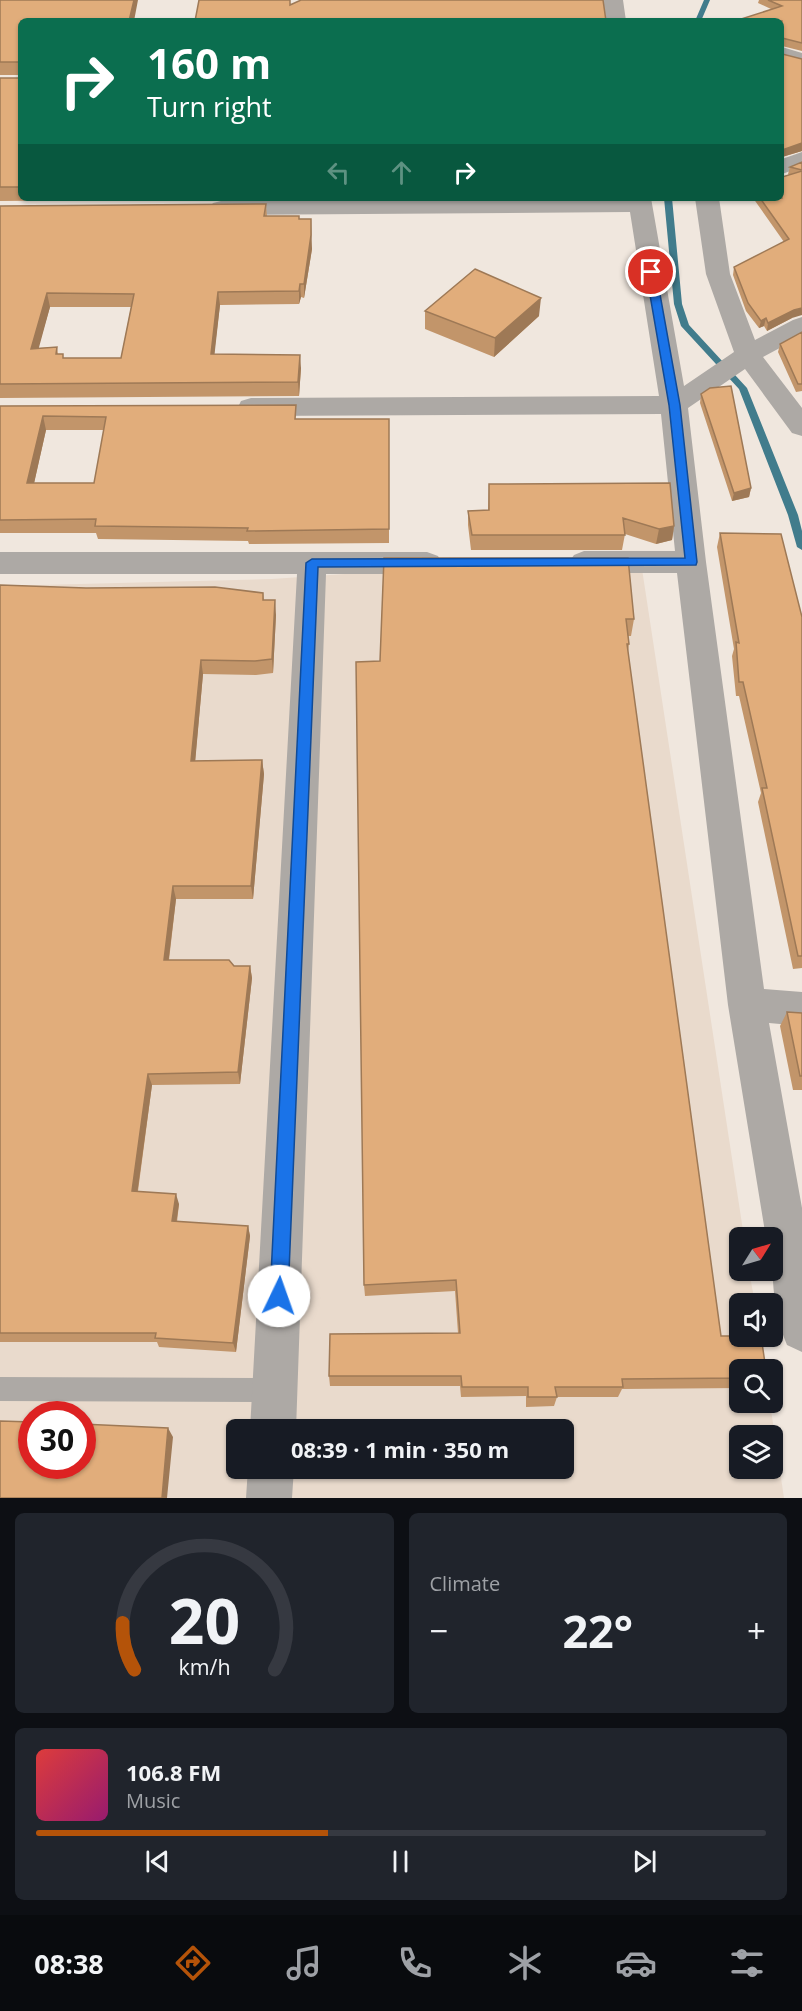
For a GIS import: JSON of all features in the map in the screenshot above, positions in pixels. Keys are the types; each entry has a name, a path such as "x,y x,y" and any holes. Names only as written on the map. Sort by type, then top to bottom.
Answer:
{"street":[{"path":"613,0 616,18"},
{"path":"784,54 802,60"},
{"path":"784,166 802,159"},
{"path":"707,201 718,274 748,356 802,427"},
{"path":"201,208 639,202 680,401 691,562 747,1005 802,1330"},
{"path":"225,408 680,401 748,356 802,325"},
{"path":"561,562 691,562"},
{"path":"0,563 454,563"},
{"path":"273,1419 312,563"},
{"path":"747,1005 802,1009"},
{"path":"270,1498 271,1479"}],"lane":[{"path":"0,1389 274,1390"}],"shaded area":[{"path":"460,566 642,569 742,1227 729,1227 729,1281 751,1281 753,1293 729,1293 729,1347 740,1347 740,1359 729,1359 729,1413 771,1413 773,1425 729,1425 729,1479 781,1479 784,1498 0,1498 0,586 272,579"}],"building":[{"path":"0,0 134,0 130,18 18,18 18,62 0,62"},
{"path":"199,0 290,0 290,5 301,0 603,0 606,18 196,18"},
{"path":"768,0 802,0 802,43 784,38 784,18 744,18 782,6"},
{"path":"784,54 802,59 802,143 784,149"},
{"path":"0,78 18,78 18,187 0,187"},
{"path":"802,162 802,170 790,167"},
{"path":"802,171 802,308 768,323 766,318 761,321 748,303 734,267 789,239 762,201 784,201 784,176"},
{"path":"266,204 264,216 299,216 299,219 311,219 304,284 300,284 299,291 218,292 211,354 300,355 298,382 0,384 0,206","holes":["47,293 134,294 121,358 63,358 63,354 56,354 57,347 31,349"]},
{"path":"475,269 541,298 495,338 425,311"},
{"path":"802,332 802,384 798,384 780,344"},
{"path":"731,386 751,488 734,493 701,394 710,388"},
{"path":"296,405 295,419 389,419 389,529 247,531 248,528 95,526 96,519 0,520 0,406","holes":["43,416 106,417 94,483 27,483"]},
{"path":"670,483 674,526 659,529 623,518 625,535 472,535 468,511 489,510 489,484"},
{"path":"720,533 781,534 802,617 802,956 798,956 762,788 767,788 743,682 739,682 736,642 739,643"},
{"path":"384,558 628,558 634,619 626,619 629,644 627,644 721,1336 729,1336 729,1347 763,1347 764,1359 729,1359 729,1378 622,1379 623,1387 555,1387 557,1397 528,1397 528,1387 462,1387 461,1376 329,1376 330,1334 460,1333 456,1280 364,1285 356,662 380,661"},
{"path":"0,585 86,588 215,587 263,593 263,600 275,600 272,659 201,660 191,761 262,760 251,886 173,886 164,960 229,960 234,966 250,966 238,1072 148,1074 132,1191 176,1194 172,1221 248,1226 233,1343 155,1338 156,1333 0,1333"},
{"path":"787,1012 802,1013 802,1076 800,1076"},
{"path":"0,1421 18,1422 18,1479 96,1479 96,1425 168,1428 162,1498 0,1498"}],"waterway":[{"path":"699,18 707,0"},
{"path":"668,201 678,304 685,326 743,388 793,515 802,547"}],"route":[{"path":"279,1296 312,563 691,562 674,405 651,272"}]}
